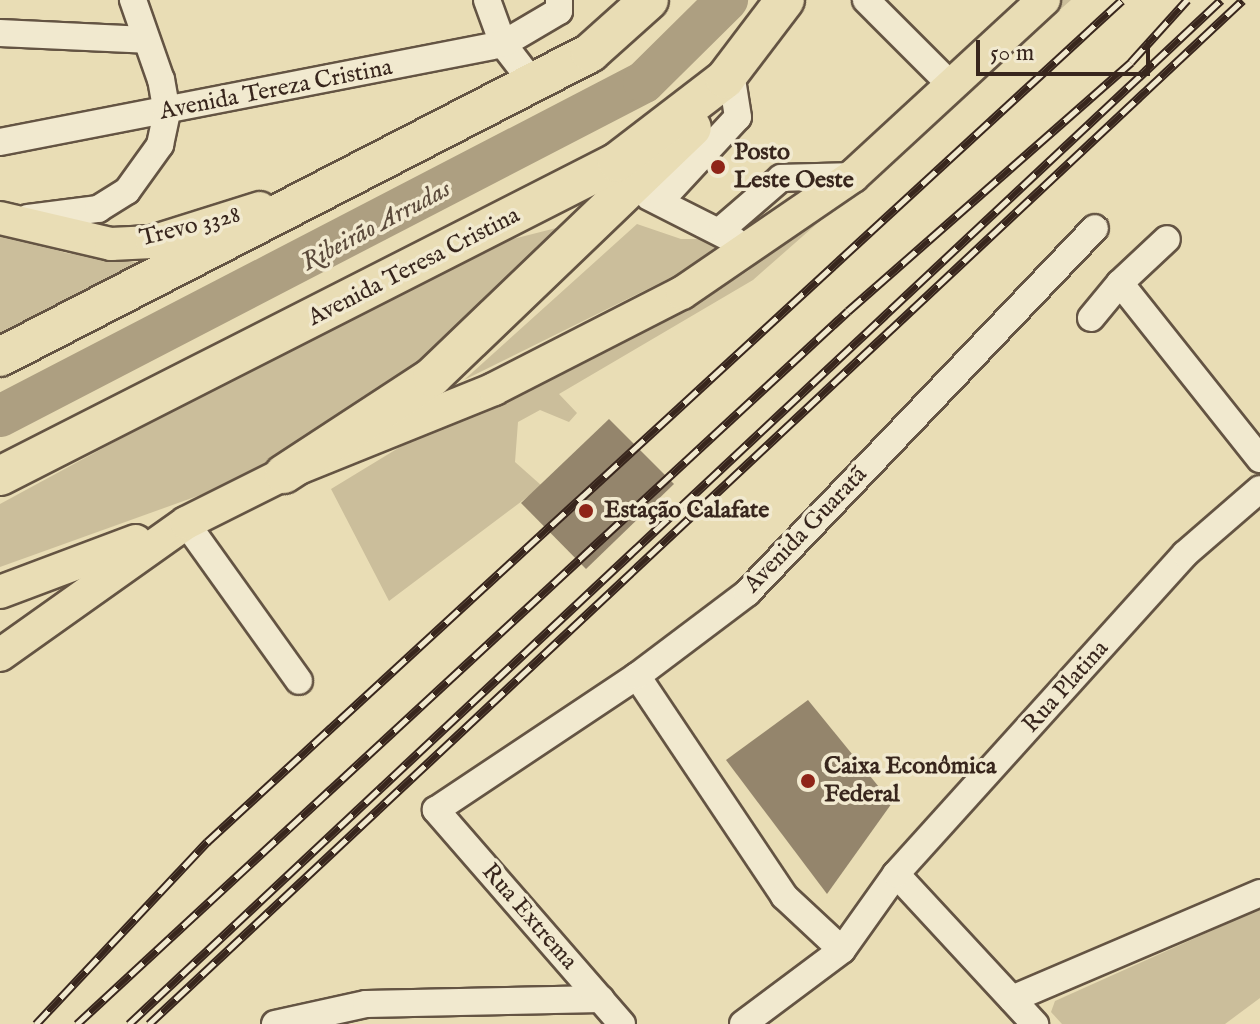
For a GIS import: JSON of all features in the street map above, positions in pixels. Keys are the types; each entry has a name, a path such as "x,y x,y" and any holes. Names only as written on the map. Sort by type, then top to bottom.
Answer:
{"highway":[{"path":"0,357 371,169 590,53 649,0"},
{"name":"Avenida Teresa Cristina","path":"0,476 617,162 728,76 785,0"},
{"path":"284,474 432,377 626,195 678,164 728,76"},
{"path":"466,241 626,195"}],"main road":[{"path":"0,592 186,523 284,474 494,389 682,293 853,176 948,82 1044,0"},
{"name":"Trevo 3328","path":"2,218 111,244 152,242 371,169"},
{"path":"0,655 186,523"}],"street":[{"path":"2,218 98,209 127,191 160,145 167,113 133,0"},
{"path":"487,0 503,44 533,83"},
{"path":"866,0 948,82"},
{"name":"Avenida Tereza Cristina","path":"0,142 167,113 503,44 564,4"},
{"path":"0,33 146,40"},
{"path":"663,198 678,164"},
{"path":"722,229 781,178 853,176"},
{"path":"626,195 663,198 722,229 747,250"},
{"name":"Avenida Guaratã","path":"436,810 637,676 747,593 1095,228"},
{"path":"1091,318 1120,283 1167,239"},
{"path":"1120,283 1260,459"},
{"name":"Rua Platina","path":"743,1024 842,950 896,874 1185,554 1260,489"},
{"path":"186,523 299,681"},
{"path":"637,676 784,896 842,950"},
{"name":"Rua Extrema","path":"436,810 622,1024"},
{"path":"896,874 1035,1024"},
{"path":"1012,999 1260,893"},
{"path":"275,1024 366,1004 601,999"}],"shaded area":[{"path":"1057,0 1071,0 753,280 559,394 577,413 569,422 540,410 518,422 515,462 542,486 389,601 331,489 451,416 691,307 748,271"},
{"path":"576,223 503,300 281,466 0,567 0,504 469,250"},
{"path":"637,224 681,239 726,239 686,270 464,380"},
{"path":"0,233 66,253 144,263 0,341"},
{"path":"1260,909 1260,998 1225,1024 1062,1024 1051,1012 1055,1001"}],"building":[{"path":"609,419 674,484 586,569 521,503"},
{"name":"Caixa Econômica Federal","path":"808,700 892,803 827,894 726,760"}],"waterway":[{"name":"Ribeirão Arrudas","path":"0,416 644,82 727,0"}],"railway":[{"path":"36,1024 207,842 1122,0"},
{"path":"77,1024 848,311 1131,62 1187,0"},
{"path":"129,1024 1221,0"},
{"path":"149,1024 1243,0"}],"place":[{"name":"Posto Leste Oeste","path":"718,167"},
{"name":"Estação Calafate","path":"586,511"},
{"name":"Caixa Econômica Federal","path":"808,781"}]}
